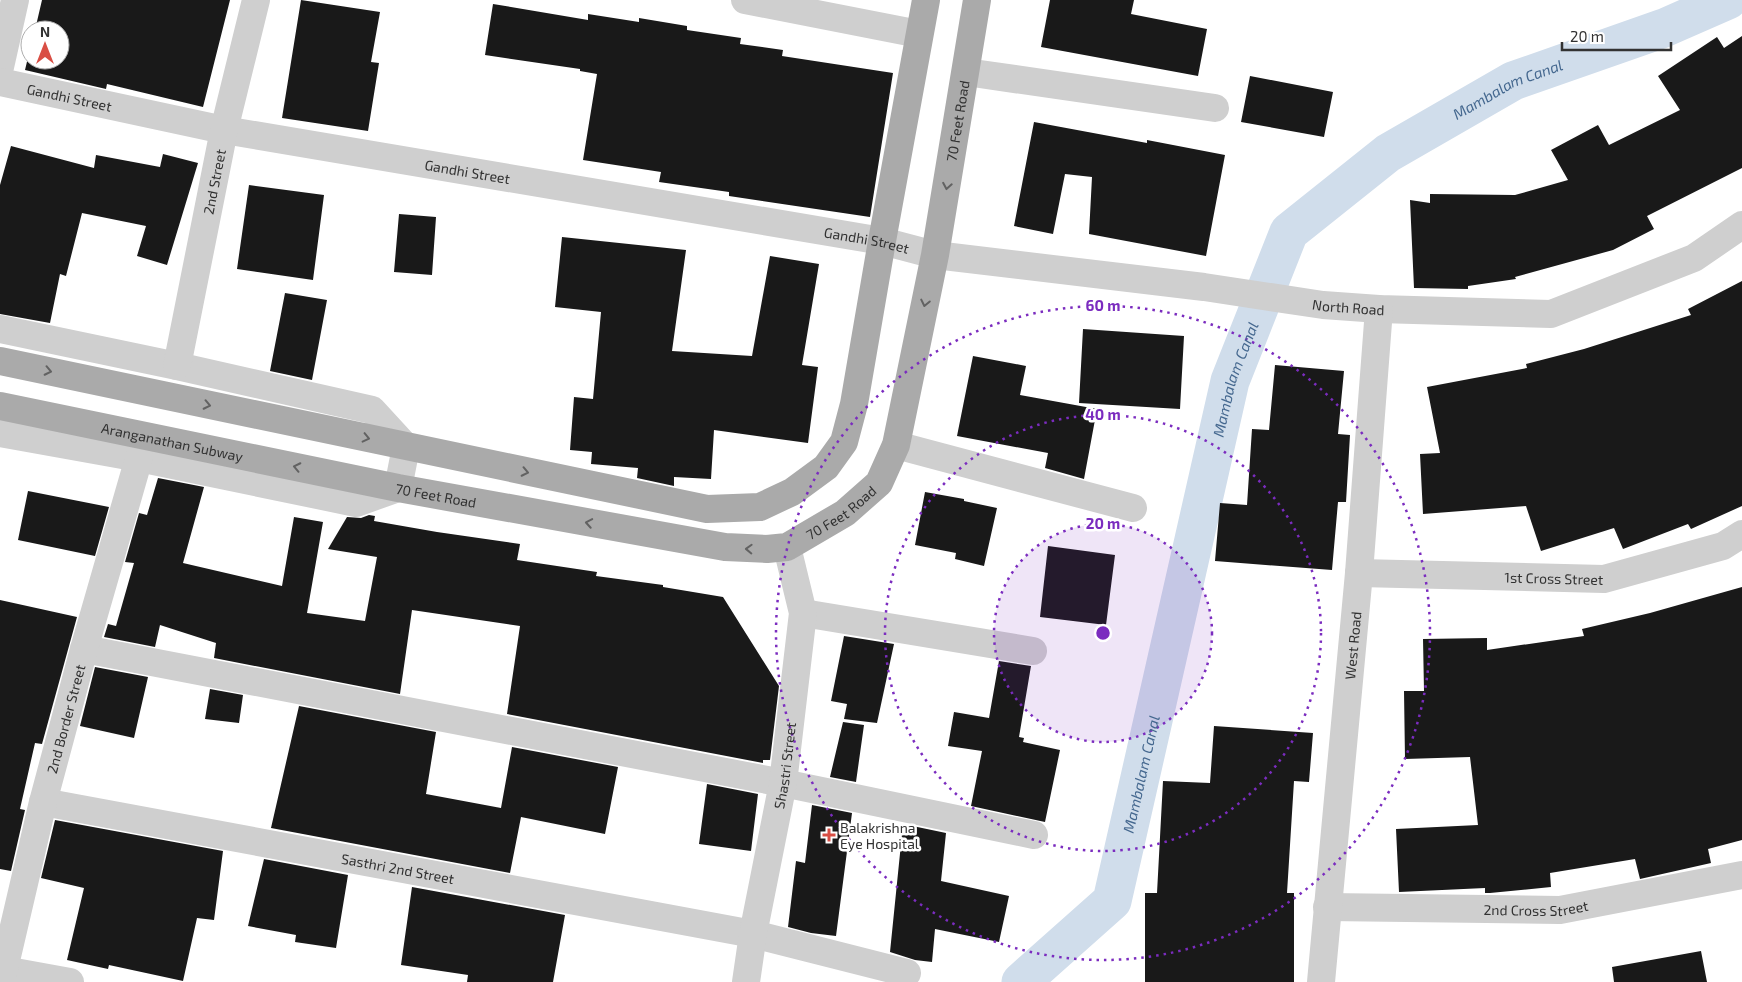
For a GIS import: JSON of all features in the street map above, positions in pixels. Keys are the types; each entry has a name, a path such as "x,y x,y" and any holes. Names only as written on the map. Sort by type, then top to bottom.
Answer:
{"main road":[{"path":"0,361 707,509 760,507 792,492 826,466 844,442 854,404 926,0"},
{"name":"70 Feet Road","path":"344,477 725,548 787,548 845,513 879,483 896,445 935,255 977,0"},
{"name":"Aranganathan Subway","path":"0,406 344,477"}],"street":[{"path":"0,67 14,0"},
{"name":"2nd Street","path":"177,366 224,130 256,0"},
{"path":"745,0 919,34"},
{"path":"966,72 1215,108"},
{"name":"Gandhi Street","path":"0,82 224,130 882,241 935,255"},
{"name":"North Road","path":"935,255 1204,287 1323,305 1379,309 1551,314 1694,258 1742,225"},
{"name":"West Road","path":"1321,982 1359,573 1379,309"},
{"path":"0,330 177,366 372,410 406,447 398,488 356,503 139,458 0,433"},
{"path":"896,445 1132,508"},
{"name":"2nd Border Street","path":"3,976 43,802 139,458"},
{"name":"1st Cross Street","path":"1359,573 1604,579 1723,546 1742,534"},
{"name":"Shastri Street","path":"746,982 753,934 783,783 803,613 787,548"},
{"path":"803,613 1033,651"},
{"path":"84,650 783,783 1034,836"},
{"name":"Sasthri 2nd Street","path":"43,802 753,934 907,973"},
{"name":"2nd Cross Street","path":"1327,907 1560,910 1742,875"},
{"path":"3,976 70,982"}],"building":[{"path":"42,0 230,0 203,107 107,84 106,89 25,70 70,70 70,20 37,20"},
{"path":"301,0 380,12 371,62 379,63 368,131 282,118"},
{"path":"1050,0 1134,0 1131,14 1207,29 1198,76 1041,47"},
{"path":"493,4 588,20 588,14 639,22 639,18 687,26 687,30 741,38 740,44 783,50 782,56 893,73 870,217 729,196 729,192 659,182 661,172 583,160 597,74 580,71 580,69 485,55"},
{"path":"1742,36 1742,168 1647,216 1654,229 1613,250 1515,277 1516,279 1468,286 1468,289 1414,288 1410,200 1430,203 1430,194 1515,195 1568,180 1551,150 1598,125 1609,145 1680,110 1658,76 1717,37 1724,48"},
{"path":"1250,76 1333,92 1324,137 1241,122"},
{"path":"1034,122 1147,143 1147,140 1225,155 1206,256 1089,234 1092,177 1065,174 1053,234 1014,226"},
{"path":"11,146 94,168 96,155 160,167 163,154 198,163 167,265 137,256 146,226 82,213 66,276 60,274 50,323 0,314 0,185"},
{"path":"249,185 324,195 313,280 237,269"},
{"path":"399,214 436,217 432,275 394,272"},
{"path":"562,237 686,250 672,351 752,356 770,256 819,264 802,365 818,367 808,443 714,430 711,479 674,477 674,486 637,478 638,468 591,464 592,452 570,450 574,397 593,399 601,312 555,307"},
{"path":"1742,281 1742,506 1691,529 1688,524 1623,549 1614,528 1541,551 1526,506 1423,514 1420,454 1440,453 1427,387 1527,368 1526,364 1584,349 1691,315 1688,309"},
{"path":"285,293 327,300 312,380 270,371"},
{"path":"1083,329 1184,336 1180,409 1079,403"},
{"path":"973,356 1026,366 1020,395 1097,409 1084,479 1045,468 1048,453 957,436"},
{"path":"1275,365 1344,371 1338,434 1350,435 1346,502 1338,502 1332,570 1215,561 1220,503 1247,505 1252,429 1269,430"},
{"path":"158,478 204,487 183,563 282,586 294,517 323,522 307,613 365,621 377,557 328,549 347,517 361,518 369,515 375,516 374,521 520,544 517,560 597,572 596,576 663,585 663,587 723,597 779,686 770,760 763,760 763,763 507,714 520,626 412,610 400,694 214,658 216,643 160,625 155,647 104,637 108,624 116,626 134,563 125,562 139,513 147,515"},
{"path":"28,491 109,507 95,556 18,540"},
{"path":"925,492 964,499 964,501 997,508 984,566 955,559 956,553 915,545"},
{"path":"1048,546 1115,555 1106,625 1040,617"},
{"path":"1742,587 1742,840 1708,849 1711,863 1640,879 1635,859 1550,873 1551,887 1490,893 1485,893 1485,888 1399,892 1396,829 1478,825 1470,757 1405,759 1404,691 1424,691 1423,639 1487,638 1487,650 1584,636 1582,629 1650,613"},
{"path":"0,600 77,617 42,744 35,743 20,809 25,810 11,871 0,869"},
{"path":"844,636 894,644 877,723 844,719 847,704 831,701"},
{"path":"999,661 1031,666 1019,737 1024,738 1023,742 1060,750 1045,822 971,806 982,751 948,746 954,712 989,718"},
{"path":"95,667 148,677 134,738 80,726"},
{"path":"210,689 243,695 239,723 205,719"},
{"path":"299,706 436,732 426,794 501,808 512,747 618,767 605,834 521,817 510,873 271,828"},
{"path":"843,722 864,725 856,782 830,777"},
{"path":"1214,726 1313,733 1309,782 1294,781 1287,893 1294,893 1294,982 1145,982 1145,893 1157,893 1163,781 1210,783"},
{"path":"707,784 758,794 751,851 699,844"},
{"path":"812,805 852,813 836,936 811,933 788,927 796,861 805,863"},
{"path":"55,820 223,851 214,920 197,918 183,981 109,965 108,969 67,960 84,888 41,878"},
{"path":"903,824 946,833 941,881 1009,896 999,942 935,929 932,962 915,960 890,952"},
{"path":"264,859 348,875 336,948 295,942 296,935 248,926"},
{"path":"412,887 565,915 553,982 467,982 468,975 401,965"},
{"path":"1701,951 1707,982 1614,982 1612,967"}],"waterway":[{"name":"Mambalam Canal","path":"1021,982 1112,901 1230,381 1289,232 1388,153 1513,81 1664,28 1728,0"}],"place":[{"name":"Balakrishna Eye Hospital","path":"829,835"}]}
